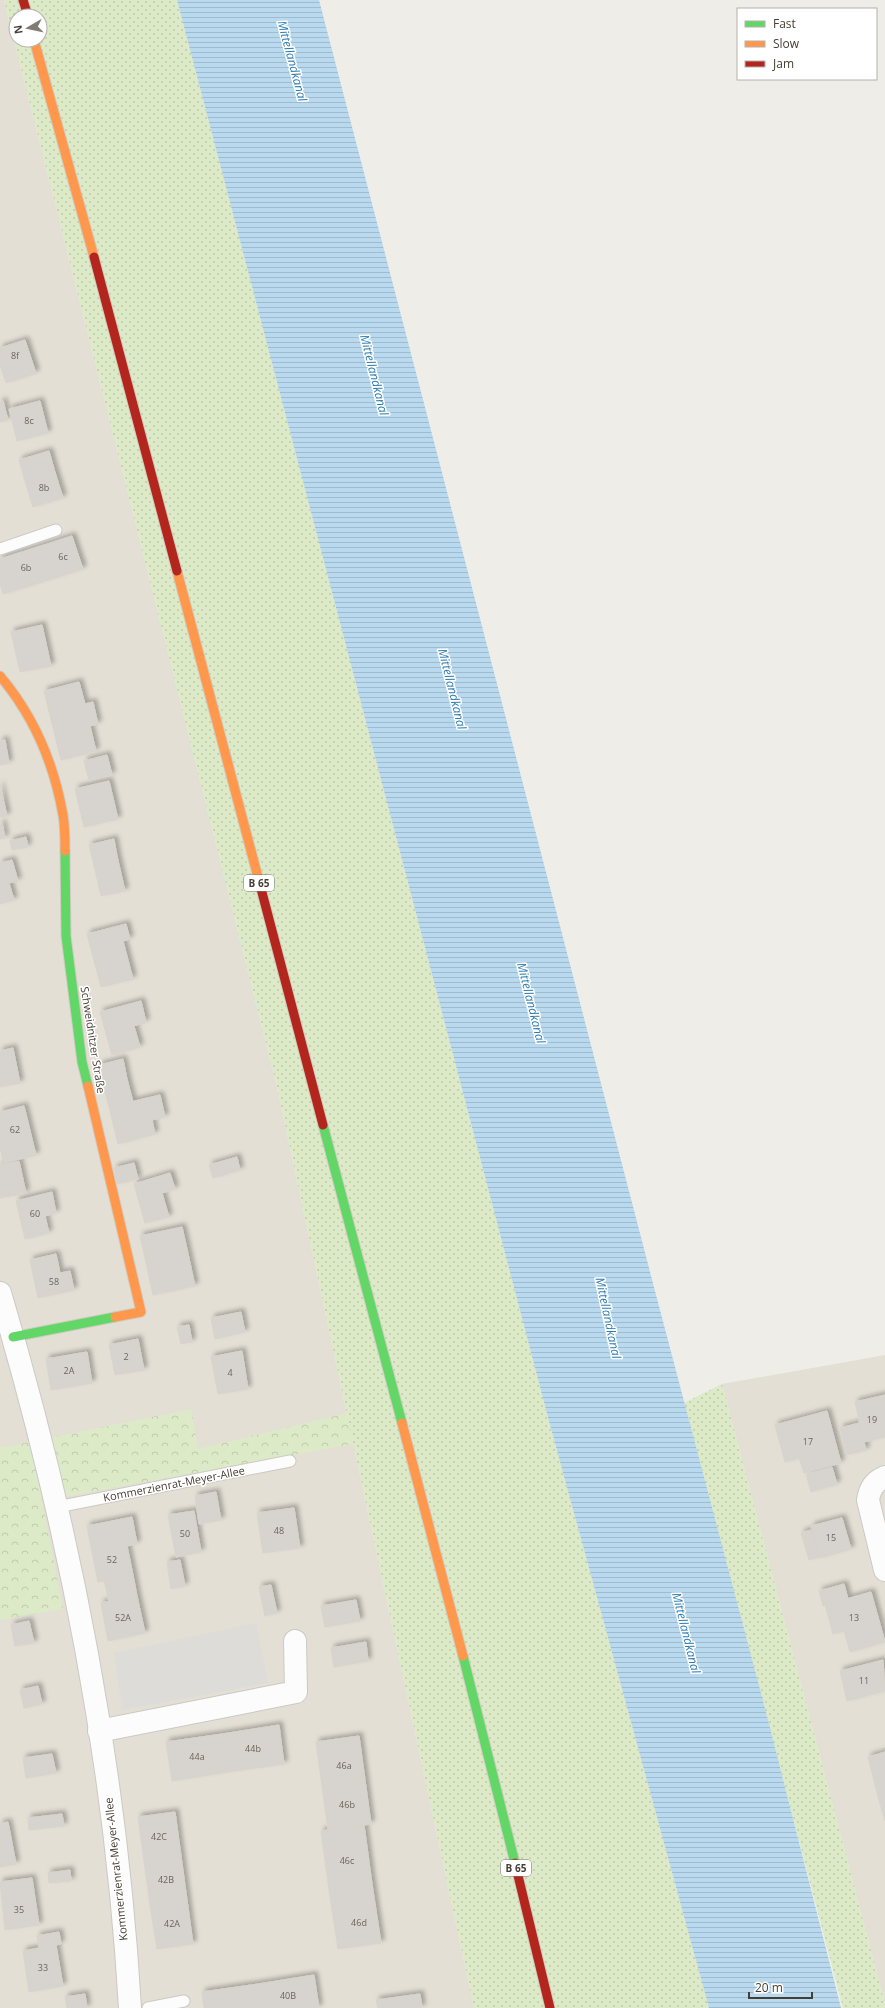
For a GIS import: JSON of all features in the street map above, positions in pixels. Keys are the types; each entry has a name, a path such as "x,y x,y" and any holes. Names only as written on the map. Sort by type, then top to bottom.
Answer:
{"main road":[{"name":"B 65","path":"36,48 65,148 482,1727 550,2008"},
{"name":"Schweidnitzer Straße","path":"0,676 10,688 38,731 52,771 63,815 66,863 66,936 82,1062 141,1312 13,1337"}],"street":[{"name":"Kommerzienrat-Meyer-Allee","path":"0,1293 13,1337 57,1507 76,1600 99,1731 121,1901 130,2008"},
{"path":"885,1477 876,1482 870,1490 868,1500 885,1570"},
{"path":"99,1731 296,1692 295,1641"}],"lane":[{"path":"0,549 56,530"},
{"name":"Kommerzienrat-Meyer-Allee","path":"57,1507 290,1462"},
{"path":"148,2008 184,2001"}],"shaded area":[{"path":"0,0 4,0 8,16 8,48 16,48 277,1087 474,2008 0,2008"},
{"path":"885,1355 885,2004 722,1384"},
{"path":"256,1623 268,1683 122,1710 114,1653"}],"green space":[{"path":"4,0 177,0 550,1425 709,2008 474,2008 277,1087 16,48 48,48 48,8 8,8 8,16"},
{"path":"722,1384 885,2008 843,2008 684,1403"},
{"path":"191,1409 198,1449 347,1413 353,1444 42,1501 63,1609 0,1620 0,1448"}],"water":[{"name":"Mittellandkanal","path":"177,0 319,0 768,1720 841,2008 709,2008 550,1425"}],"building":[{"path":"25,340 36,373 6,383 0,365 0,348"},
{"path":"3,401 8,420 0,422 0,402"},
{"path":"40,401 48,433 17,441 9,409"},
{"path":"49,451 54,469 24,478 19,460"},
{"path":"54,469 63,498 33,507 24,478"},
{"path":"72,536 83,569 55,578 44,545"},
{"path":"44,545 55,578 3,594 0,584 0,559"},
{"path":"42,625 51,666 20,672 11,632"},
{"path":"79,682 85,704 93,702 98,724 90,726 96,751 61,760 44,691"},
{"path":"5,740 9,763 0,765 0,741"},
{"path":"107,755 112,775 89,780 84,761"},
{"path":"109,781 118,819 84,827 75,789"},
{"path":"0,785 7,816 0,817"},
{"path":"2,823 5,838 0,839 0,824"},
{"path":"26,837 28,847 12,850 10,841"},
{"path":"114,839 117,856 93,861 89,845"},
{"path":"117,856 125,891 101,896 93,861"},
{"path":"12,860 18,881 9,883 14,900 0,904 0,863"},
{"path":"126,924 130,939 123,941 133,979 101,987 87,934"},
{"path":"141,1001 146,1022 134,1026 140,1047 112,1055 100,1012"},
{"path":"13,1048 20,1083 0,1087 0,1051"},
{"path":"123,1059 127,1079 103,1085 99,1065"},
{"path":"127,1079 133,1102 109,1107 103,1085"},
{"path":"160,1095 165,1117 152,1120 155,1134 118,1144 109,1107"},
{"path":"24,1106 36,1155 4,1163 0,1148 0,1112"},
{"path":"237,1157 240,1170 213,1178 209,1165"},
{"path":"19,1161 26,1193 0,1198 0,1165"},
{"path":"134,1163 138,1179 117,1184 114,1168"},
{"path":"170,1173 175,1189 162,1193 169,1217 145,1223 134,1184"},
{"path":"52,1192 56,1213 45,1216 49,1233 25,1239 16,1201"},
{"path":"182,1227 187,1249 145,1258 140,1236"},
{"path":"187,1249 195,1286 153,1295 145,1258"},
{"path":"56,1254 60,1273 70,1271 74,1290 38,1298 30,1260"},
{"path":"241,1312 245,1332 215,1339 211,1318"},
{"path":"189,1325 192,1342 181,1344 177,1327"},
{"path":"138,1339 144,1370 115,1375 109,1345"},
{"path":"242,1351 248,1389 218,1394 211,1357"},
{"path":"87,1352 92,1383 51,1390 46,1359"},
{"path":"885,1395 885,1437 864,1442 855,1402"},
{"path":"827,1411 841,1463 804,1473 799,1458 785,1462 775,1425"},
{"path":"859,1423 866,1450 847,1455 840,1428"},
{"path":"832,1467 837,1484 811,1492 806,1474"},
{"path":"216,1492 221,1520 199,1524 195,1496"},
{"path":"294,1508 300,1548 263,1553 257,1513"},
{"path":"194,1511 201,1552 176,1557 168,1515"},
{"path":"132,1517 137,1544 127,1546 133,1575 98,1582 87,1526"},
{"path":"842,1518 851,1549 820,1558 811,1526"},
{"path":"811,1530 819,1557 809,1560 801,1533"},
{"path":"180,1560 185,1586 171,1589 167,1562"},
{"path":"133,1575 137,1596 109,1602 104,1580"},
{"path":"844,1584 848,1599 823,1606 819,1591"},
{"path":"271,1585 277,1613 265,1616 259,1587"},
{"path":"871,1592 885,1642 850,1652 844,1631 833,1634 825,1605"},
{"path":"137,1596 145,1633 108,1641 101,1603"},
{"path":"356,1600 360,1621 325,1627 321,1606"},
{"path":"29,1621 34,1643 15,1646 11,1625"},
{"path":"366,1642 368,1661 334,1667 331,1648"},
{"path":"883,1660 885,1691 847,1701 840,1671"},
{"path":"38,1686 42,1704 24,1708 20,1690"},
{"path":"279,1725 284,1764 228,1772 222,1734"},
{"path":"222,1734 228,1772 172,1781 166,1742"},
{"path":"359,1736 365,1780 322,1786 316,1742"},
{"path":"885,1752 885,1799 879,1800 868,1757"},
{"path":"52,1754 56,1773 26,1778 23,1758"},
{"path":"365,1780 371,1824 328,1830 322,1786"},
{"path":"885,1799 885,1821 879,1800"},
{"path":"175,1812 181,1856 144,1861 138,1817"},
{"path":"62,1814 64,1826 29,1830 28,1818"},
{"path":"8,1822 16,1864 0,1867 0,1824"},
{"path":"364,1825 372,1884 329,1890 321,1831"},
{"path":"181,1856 187,1900 150,1905 144,1861"},
{"path":"70,1870 71,1881 49,1883 48,1873"},
{"path":"32,1878 39,1925 5,1930 0,1882"},
{"path":"372,1884 381,1943 338,1949 329,1890"},
{"path":"187,1900 193,1944 157,1949 150,1905"},
{"path":"59,1932 61,1944 56,1945 63,1986 29,1992 23,1951 39,1948 37,1936"},
{"path":"314,1975 319,2008 262,2008 258,1984"},
{"path":"258,1984 262,2008 204,2008 202,1992"},
{"path":"85,1994 87,2008 67,2008 65,1997"},
{"path":"420,1994 422,2008 378,2008 376,2000"}],"traffic: fast":[{"path":"65,851 66,936 82,1062 88,1086"},
{"path":"323,1125 402,1423"},
{"path":"13,1337 115,1317"},
{"path":"463,1656 515,1863"}],"traffic: slow":[{"path":"36,48 94,257"},
{"path":"177,571 259,881"},
{"path":"0,676 12,691 32,724 48,759 63,815 65,828 65,851"},
{"path":"88,1086 141,1312 115,1317"},
{"path":"402,1423 463,1656"}],"traffic: jam":[{"path":"23,0 26,8"},
{"path":"94,257 177,571"},
{"path":"259,881 323,1125"},
{"path":"515,1863 550,2008"}]}
